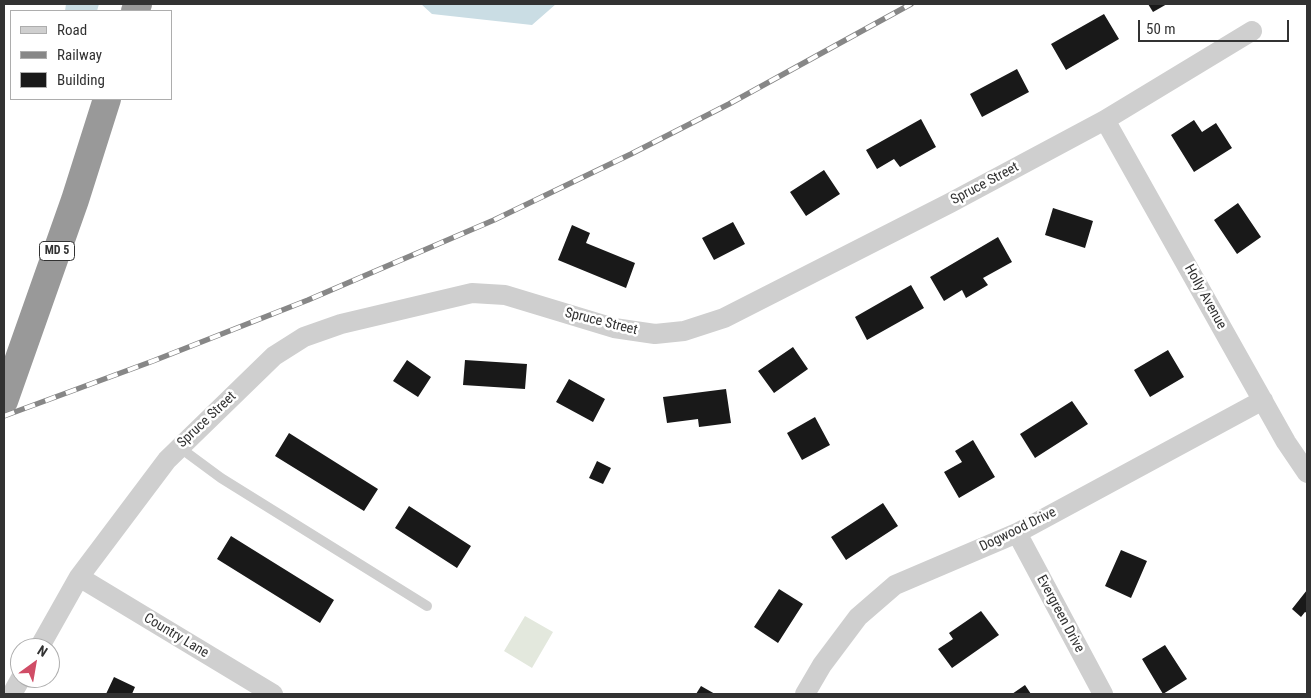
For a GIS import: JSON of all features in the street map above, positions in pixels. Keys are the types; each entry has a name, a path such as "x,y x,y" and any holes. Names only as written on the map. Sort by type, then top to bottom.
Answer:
{"highway":[{"name":"MD 5","path":"4,401 75,200 107,100"}],"street":[{"name":"Spruce Street","path":"45,638 80,577 138,496 179,447 274,356 304,337 341,324 472,293 505,295 614,328 655,334 684,331 724,318 950,203 1105,120 1252,31"},
{"name":"Holly Avenue","path":"1105,120 1286,442 1307,473"},
{"name":"Dogwood Drive","path":"805,694 822,665 858,617 887,590 1017,533 1263,400"},
{"name":"Evergreen Drive","path":"1017,533 1103,694"},
{"name":"Country Lane","path":"80,577 273,694"}],"lane":[{"path":"179,447 221,478 427,606"}],"shaded area":[{"path":"66,4 99,4 97,10 65,10"},
{"path":"421,4 556,4 532,25 432,14"},
{"path":"525,616 553,632 532,668 504,651"}],"building":[{"path":"1148,4 1167,4 1153,12"},
{"path":"1104,14 1119,39 1066,70 1051,44"},
{"path":"1017,69 1029,92 982,117 970,94"},
{"path":"921,119 936,147 900,167 894,159 877,169 866,150"},
{"path":"1194,120 1202,132 1216,123 1232,148 1194,172 1171,135"},
{"path":"824,170 840,194 806,216 790,192"},
{"path":"1238,203 1261,237 1237,254 1214,220"},
{"path":"1053,208 1093,221 1085,248 1045,235"},
{"path":"733,222 745,244 714,260 702,238"},
{"path":"572,225 590,233 586,243 635,263 626,288 558,260"},
{"path":"998,237 1012,262 983,278 988,285 966,298 962,290 944,301 930,277"},
{"path":"911,285 924,308 867,340 855,317"},
{"path":"793,347 808,369 774,393 758,371"},
{"path":"1168,350 1184,377 1150,397 1134,370"},
{"path":"407,360 431,377 418,397 393,381"},
{"path":"465,360 527,364 525,389 463,385"},
{"path":"569,379 605,399 593,422 556,402"},
{"path":"726,389 731,423 699,427 698,419 667,423 663,397"},
{"path":"1072,401 1088,424 1035,458 1020,434"},
{"path":"815,417 830,445 802,460 787,433"},
{"path":"289,433 378,489 364,511 275,456"},
{"path":"973,440 995,477 959,498 944,472 962,462 955,451"},
{"path":"597,461 611,468 603,484 589,478"},
{"path":"883,503 898,526 846,560 831,537"},
{"path":"409,506 471,546 457,568 395,528"},
{"path":"231,536 334,600 320,623 217,559"},
{"path":"1121,550 1147,561 1131,598 1105,586"},
{"path":"779,589 803,604 778,643 754,627"},
{"path":"1307,590 1307,613 1305,612 1301,617 1292,609"},
{"path":"981,611 999,635 952,668 938,649 953,639 949,633"},
{"path":"1165,645 1187,679 1163,694 1142,659"},
{"path":"114,677 135,687 132,694 106,694"},
{"path":"1025,685 1031,694 1012,694"},
{"path":"701,686 715,694 696,694"}],"railway":[{"path":"4,416 153,361 308,300 494,220 729,104 911,4"}]}
